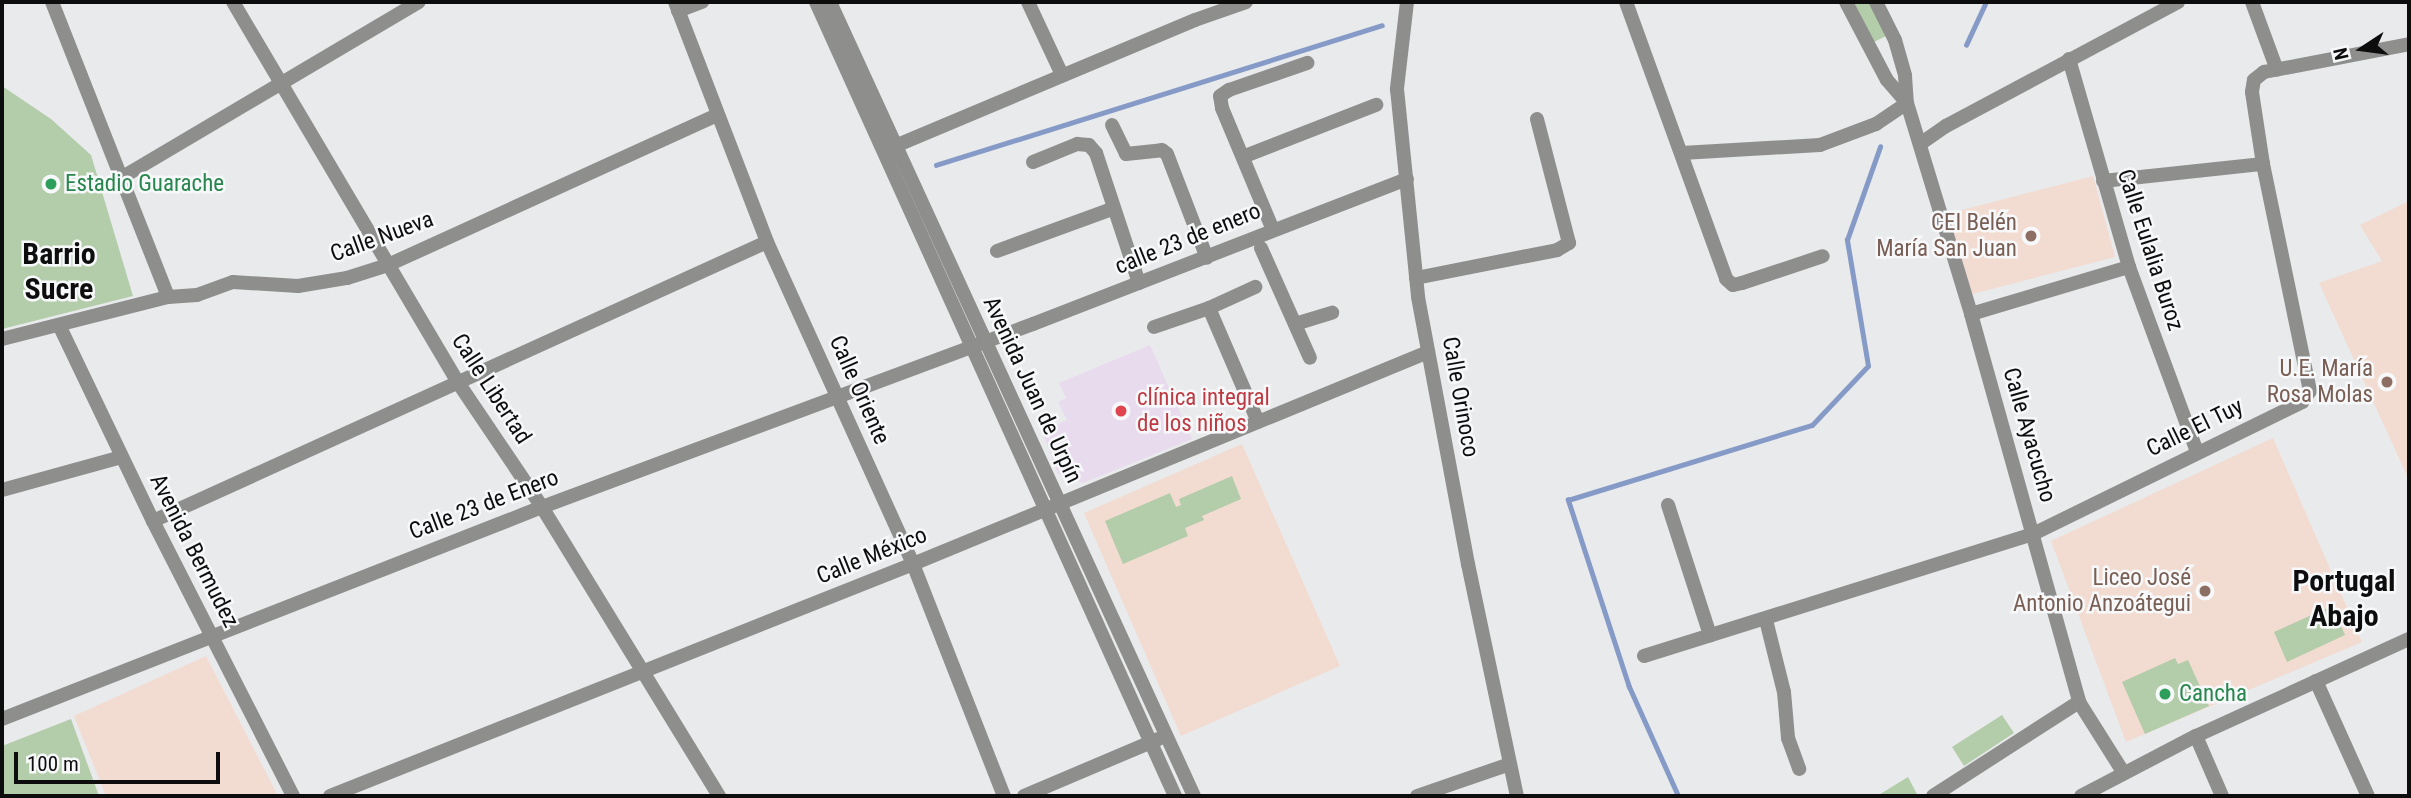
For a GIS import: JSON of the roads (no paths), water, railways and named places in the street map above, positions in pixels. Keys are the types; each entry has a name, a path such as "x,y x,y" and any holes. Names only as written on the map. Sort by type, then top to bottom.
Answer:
{"street":[{"path":"52,2 168,297"},
{"name":"Calle Libertad","path":"233,2 457,381 542,507 719,796"},
{"path":"121,178 419,2"},
{"path":"677,6 702,2"},
{"name":"Avenida Juan de Urpín","path":"816,2 986,342 1175,796"},
{"name":"Avenida Juan de Urpín","path":"830,2 971,347 1053,506 1194,796"},
{"path":"1028,2 1062,75"},
{"path":"890,148 1062,75 1246,2"},
{"name":"Calle Orinoco","path":"1407,2 1397,89 1416,278 1468,564 1517,796"},
{"path":"1626,2 1726,279 1733,285 1824,256"},
{"path":"1846,2 1887,80 1907,103"},
{"path":"1876,2 1895,40 1905,76 1907,103"},
{"path":"1920,144 1947,125 2178,2"},
{"path":"2252,2 2277,69"},
{"name":"Calle Oriente","path":"677,6 767,242 913,564 1004,796"},
{"name":"Calle El Tuy","path":"1644,656 1766,620 2033,534 2302,402 2310,391 2263,164 2252,92 2254,80 2264,72 2409,44"},
{"name":"Calle Eulalia Buroz","path":"2069,59 2129,267 2197,452"},
{"path":"1273,230 1222,108 1220,96 1229,90 1307,63"},
{"path":"1682,153 1820,145 1876,124 1907,103"},
{"name":"Calle Ayacucho","path":"1907,103 1970,314 2079,702 2123,772"},
{"path":"1244,156 1376,105"},
{"name":"Calle Nueva","path":"2,339 168,297 197,295 233,282 298,286 347,278 388,265 717,115"},
{"path":"1416,278 1557,250 1569,243 1537,119"},
{"path":"1112,125 1126,154 1162,150 1167,154 1207,258"},
{"path":"1033,162 1077,144 1089,145 1096,153 1112,209 1139,284"},
{"path":"2103,181 2263,164"},
{"name":"calle 23 de enero","path":"986,342 1407,179"},
{"path":"997,251 1112,209"},
{"path":"153,521 767,242"},
{"path":"1261,248 1310,358"},
{"path":"1970,314 2129,267"},
{"path":"1154,327 1209,308 1255,287"},
{"path":"1209,308 1258,422"},
{"path":"1295,324 1332,313"},
{"name":"Avenida Bermudez","path":"59,325 153,521 293,796"},
{"name":"Calle 23 de Enero","path":"2,719 542,507 837,395 986,342"},
{"name":"Calle México","path":"330,796 913,564 1429,352"},
{"path":"2,490 122,457"},
{"path":"1668,505 1710,635"},
{"path":"1766,620 1785,699 1788,738 1799,769"},
{"path":"2081,796 2196,736 2409,639"},
{"path":"2316,681 2368,796"},
{"path":"1933,796 2079,702"},
{"path":"1024,796 1167,736"},
{"path":"2196,736 2222,796"},
{"path":"1178,763 1203,796"},
{"path":"1417,796 1510,764"}],"waterway":[{"path":"1966,45 1986,2"},
{"path":"936,165 1382,25"},
{"path":"1678,796 1629,687 1568,500 1812,425 1868,366 1847,240 1880,147"}],"place":[{"name":"Estadio Guarache","path":"51,184"},
{"name":"CEI Belén María San Juan","path":"2031,236"},
{"name":"U.E. María Rosa Molas","path":"2387,382"},
{"name":"clínica integral de los niños","path":"1121,411"},
{"name":"Liceo José Antonio Anzoátegui","path":"2205,591"},
{"name":"Cancha","path":"2165,694"}],"district":[{"name":"Barrio Sucre","path":"59,271"},
{"name":"Portugal Abajo","path":"2344,598"}]}
